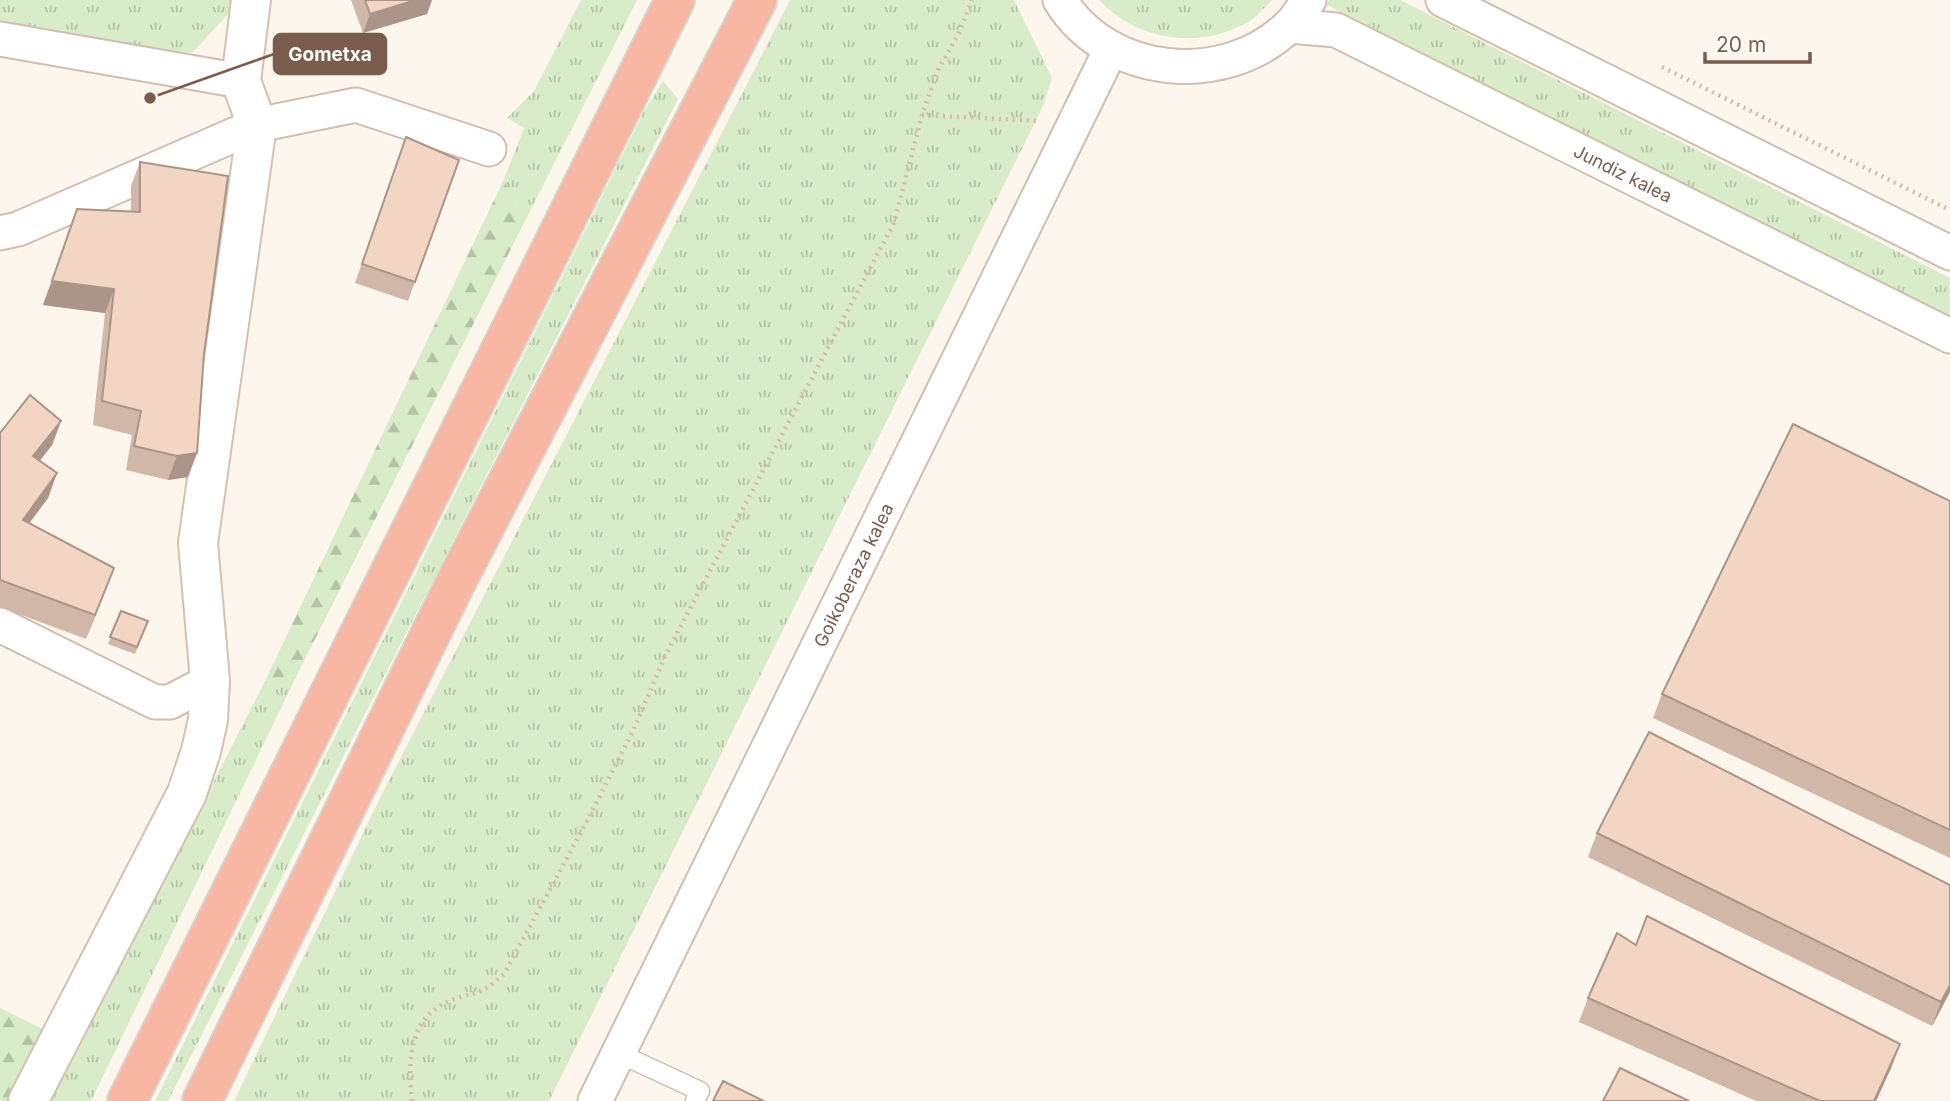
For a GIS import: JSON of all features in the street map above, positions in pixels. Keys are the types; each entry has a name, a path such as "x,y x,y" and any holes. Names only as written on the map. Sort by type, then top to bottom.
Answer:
{"highway":[{"path":"127,1101 675,0"},
{"path":"202,1101 454,586 757,0"}],"street":[{"path":"28,1101 187,793 206,730 210,681 198,543 257,125 241,81 251,0"},
{"path":"1060,0 1071,17 1111,49 1156,65 1204,67 1250,53 1299,13"},
{"path":"1444,0 1950,253"},
{"name":"Jundiz kalea","path":"1299,13 1950,336"},
{"path":"0,39 241,81"},
{"name":"Goikoberaza kalea","path":"595,1101 1111,49"},
{"path":"0,233 18,229 257,125 356,105 489,149"},
{"path":"0,625 155,702 170,702 210,681"}],"lane":[{"path":"618,1053 700,1091 695,1101"}],"path":[{"path":"412,1101 412,1041 426,1015 451,1000 485,992 503,974 522,942 632,733 666,654 894,223 922,115 938,70 958,35 971,0"},
{"path":"1651,62 1950,210"},
{"path":"922,115 1075,123"}],"green space":[{"path":"0,0 232,0 231,11 193,52 144,56 0,30"},
{"path":"581,0 637,0 524,223 504,179 524,128 507,118 534,91"},
{"path":"790,0 1014,0 1052,78 1043,106 549,1101 234,1101 381,796"},
{"path":"1099,0 1272,0 1258,15 1229,31 1189,38 1169,37 1132,25"},
{"path":"1329,0 1400,0 1950,278 1950,318 1327,5"},
{"path":"663,81 678,99 168,1101 155,1101 643,113"},
{"path":"504,179 524,223 297,675 265,681"},
{"path":"297,675 91,1101 51,1101 265,681"},
{"path":"0,1008 43,1029 8,1101 0,1101"}],"building":[{"path":"365,0 416,0 370,14"},
{"path":"406,137 459,160 415,282 362,264"},
{"path":"140,162 228,176 204,354 197,453 177,456 134,446 141,411 102,401 114,289 52,281 77,209 140,212"},
{"path":"30,395 61,421 33,456 57,473 23,520 114,568 95,615 0,580 0,433"},
{"path":"1793,424 1950,501 1950,830 1662,694"},
{"path":"121,611 148,621 137,647 110,637"},
{"path":"1649,732 1950,885 1950,985 1941,1002 1597,833"},
{"path":"1647,916 1900,1044 1874,1101 1820,1101 1588,998 1617,933 1636,945"},
{"path":"1620,1068 1689,1101 1603,1101"},
{"path":"723,1081 764,1101 713,1101"}],"place":[{"name":"Gometxa","path":"150,98"}]}
